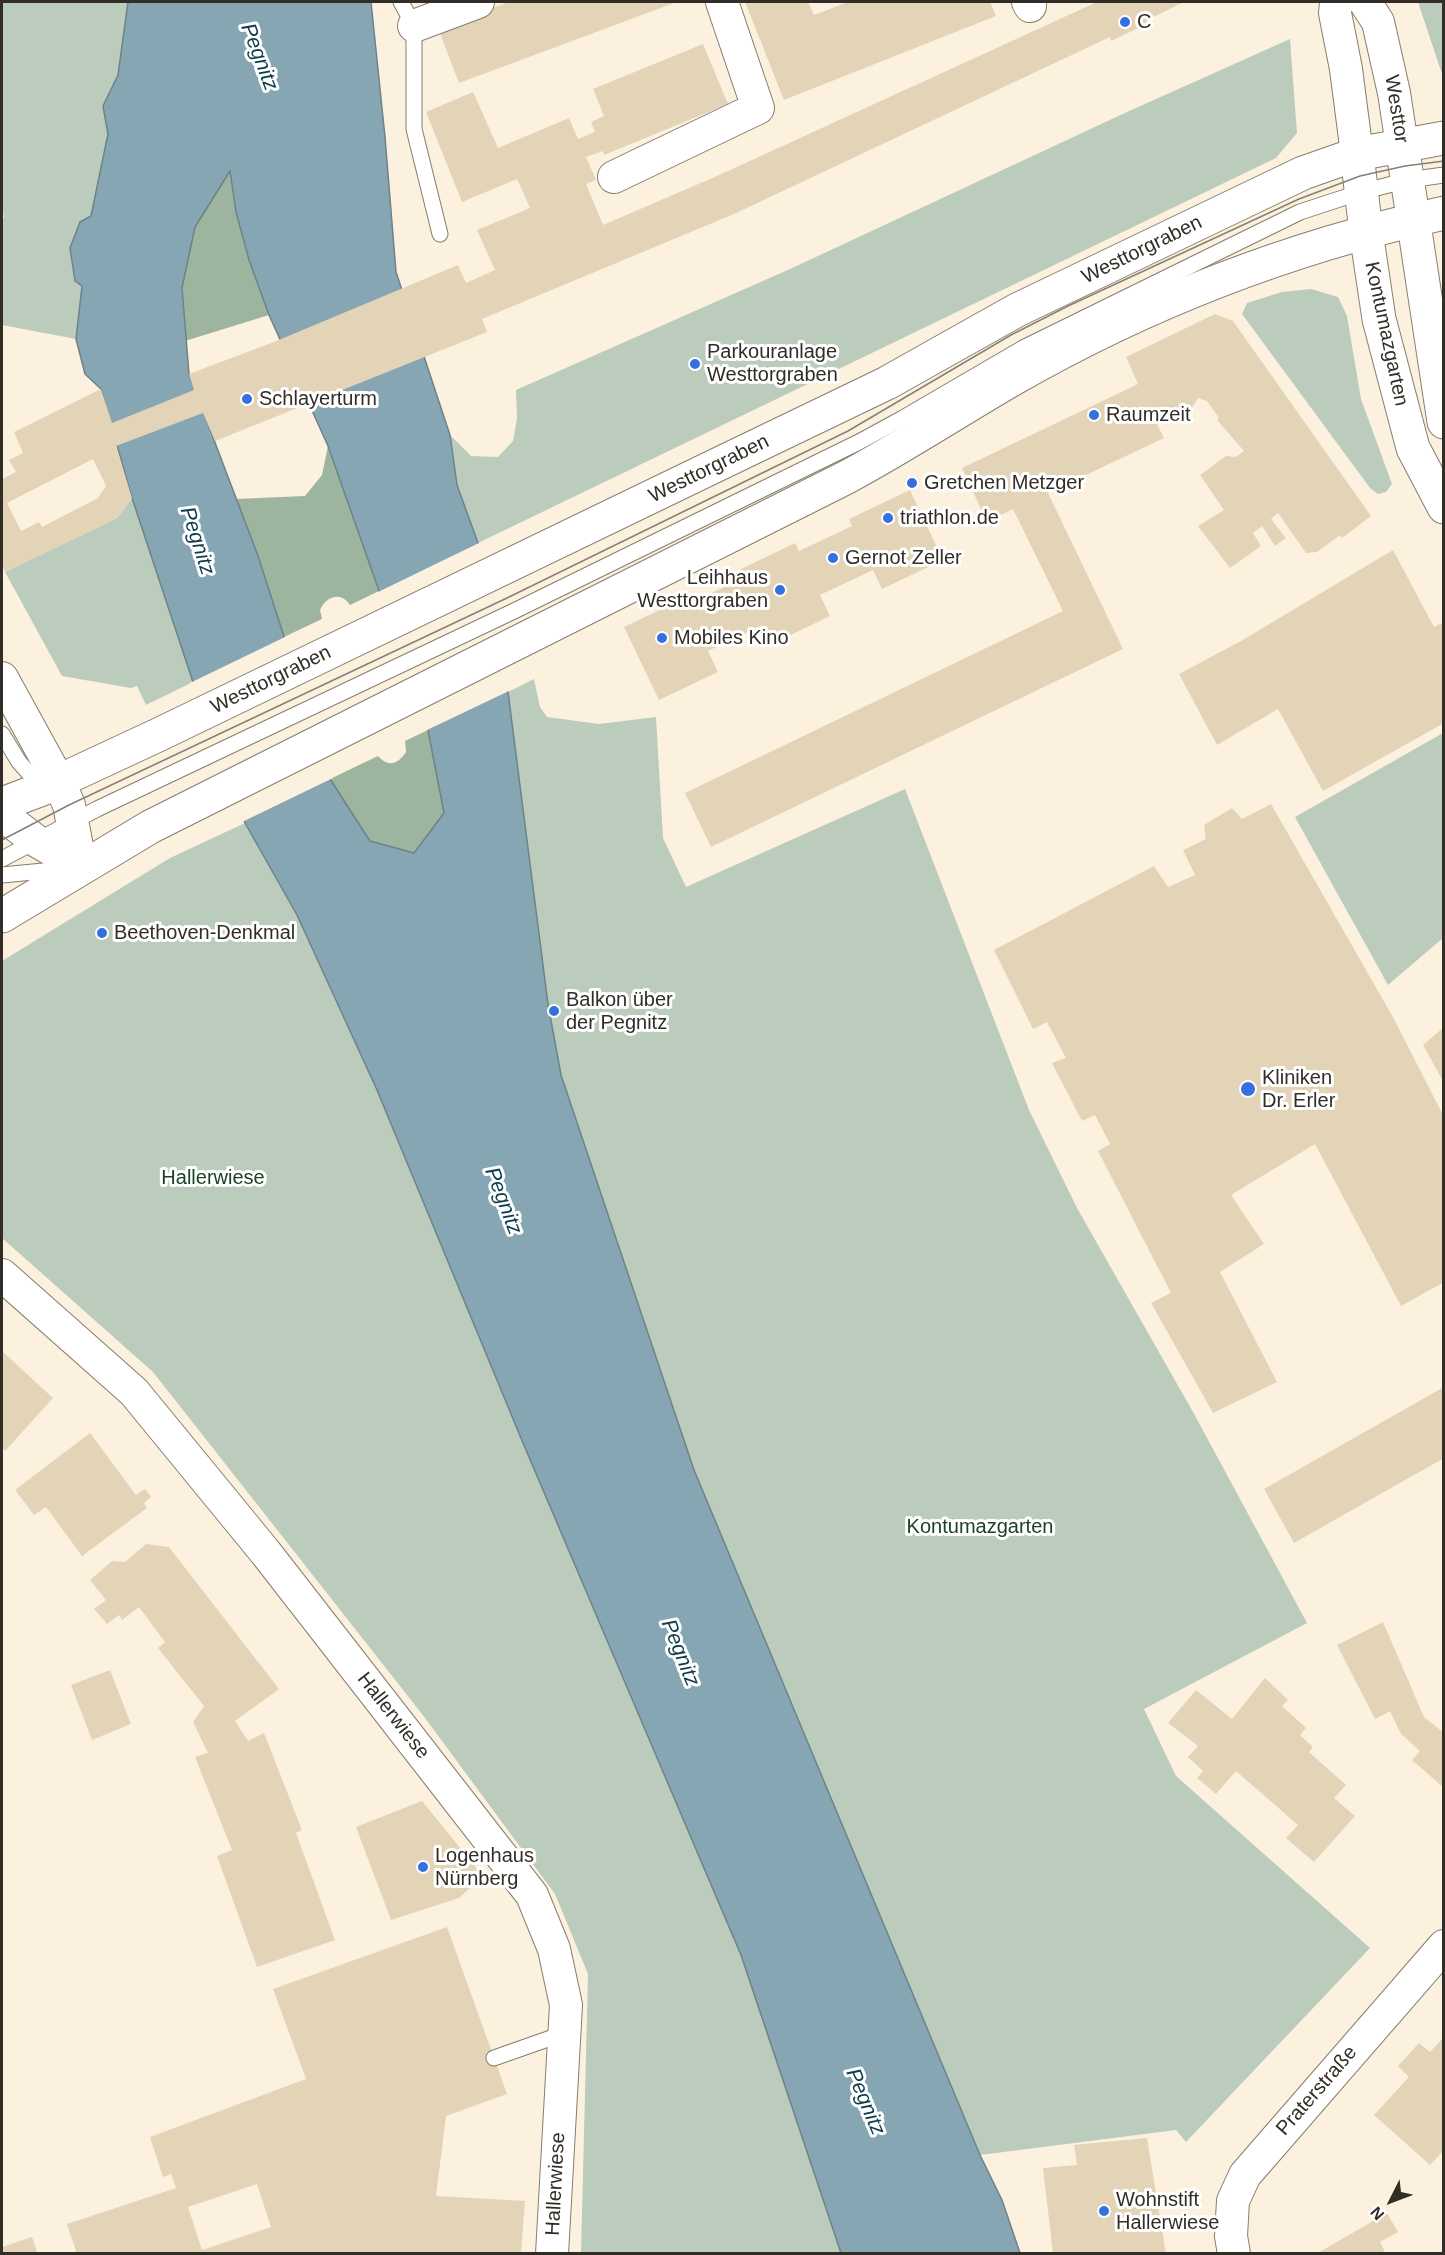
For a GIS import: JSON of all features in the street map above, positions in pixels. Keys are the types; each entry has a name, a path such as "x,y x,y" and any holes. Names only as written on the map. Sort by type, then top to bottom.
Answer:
{"main road":[{"name":"Westtorgraben","path":"2,804 68,801 158,735 887,383 1017,310 1319,166 1357,153 1443,138"},
{"name":"Westtor","path":"1402,144 1408,180 1428,217"},
{"name":"Kontumazgarten","path":"1357,153 1379,319 1413,448 1443,507"},
{"name":"Kontumazgarten","path":"1428,217 1443,422"},
{"path":"2,916 150,827 517,627 847,477 922,435 1012,379 1105,331 1240,273 1366,232 1428,217"}],"street":[{"path":"408,14 478,2"},
{"path":"614,177 758,108 722,2"},
{"path":"1336,2 1335,13 1346,69 1357,153"},
{"name":"Westtor","path":"1365,2 1378,22 1394,93 1402,144"},
{"path":"2,678 68,801 81,867"},
{"path":"2,816 35,840 81,867"},
{"name":"Hallerwiese","path":"2,1275 134,1392 266,1553 532,1894 554,1949 566,2005 552,2253"},
{"name":"Praterstraße","path":"1234,2253 1231,2236 1233,2201 1245,2175 1443,1946"}],"lane":[{"path":"408,14 414,129 440,234"},
{"path":"2,859 35,840 68,801 175,774 517,627 903,418 1023,348 1300,212 1361,192 1408,180 1443,175"},
{"path":"2,734 19,762 68,801"},
{"path":"2,875 81,867"},
{"path":"494,2058 565,2033"}],"green space":[{"path":"2,2 128,2 118,75 103,106 108,134 91,216 80,222 82,286 76,339 2,325 2,219 4,218 2,204"},
{"path":"1418,2 1443,2 1443,77"},
{"path":"1290,39 1297,133 1276,158 478,543 457,485 450,435 471,456 498,457 513,441 517,418 516,390 790,269"},
{"path":"230,170 236,212 249,260 269,315 185,341 182,288 195,227"},
{"path":"1311,289 1338,297 1347,316 1361,399 1392,484 1386,492 1378,494 1370,488 1242,314 1247,303 1282,292"},
{"path":"328,446 379,591 350,605 342,598 334,597 326,601 320,610 322,619 284,637 258,556 236,499 305,496 322,475"},
{"path":"132,498 193,682 146,705 137,686 131,688 62,676 5,572 117,518"},
{"name":"Kontumazgarten","path":"534,679 540,707 547,717 599,724 656,717 663,838 686,887 905,789 1029,1110 1077,1208 1193,1412 1307,1623 1144,1709 1176,1776 1370,1948 1186,2142 1176,2130 980,2155 694,1470 561,1075 548,1004 508,692"},
{"path":"428,730 444,813 414,854 370,841 330,779 378,756 386,762 397,762 406,752 405,741"},
{"path":"1443,733 1443,938 1388,985 1295,817"},
{"name":"Hallerwiese","path":"245,823 297,915 377,1090 523,1443 741,1955 841,2253 581,2253 588,1974 555,1894 422,1714 153,1372 2,1238 2,961 170,858"}],"water":[{"name":"Pegnitz","path":"128,2 371,2 396,272 450,435 457,485 478,543 508,692 548,1004 561,1075 694,1470 980,2155 1002,2200 1020,2253 841,2253 741,1955 523,1443 377,1090 297,915 245,823 193,682 132,498 101,389 85,374 76,339 82,286 75,281 70,248 80,222 91,216 108,134 103,106 118,75","holes":["230,171 236,212 249,260 269,315 328,446 428,730 444,813 414,853 370,841 330,779 258,556 189,374 182,288 195,227"]}],"pier":[{"path":"481,542 511,690 425,731 376,593"},
{"path":"287,636 333,778 242,822 190,683"}],"building":[{"path":"509,2 677,2 459,83 438,28"},
{"path":"745,2 808,2 814,15 848,2 990,2 996,16 784,100"},
{"path":"1097,2 1184,2 1147,20 1149,23 1111,41 1110,37 734,214 482,319 487,332 215,441 203,413 116,446 132,498 117,518 5,572 2,565 2,479 16,472 9,460 23,453 14,432 101,389 112,423 194,390 189,374 274,342 458,265 466,283 495,270 477,230 530,208 517,179 462,202 426,112 473,92 498,148 569,118 578,139 595,132 591,122 604,116 593,89 703,44 728,104 604,155 603,151 586,157 596,180 586,184 603,225 717,176","holes":["93,459 106,486 98,498 42,527 39,522 21,531 7,503"]},
{"path":"1215,314 1233,321 1371,516 1342,538 1340,535 1317,552 1306,553 1278,513 1271,519 1286,538 1275,546 1262,526 1253,533 1261,546 1230,568 1198,526 1224,510 1200,475 1226,456 1236,457 1244,451 1217,420 1219,418 1207,401 1198,398 1192,408 1157,424 1164,438 1048,493 1123,649 711,847 685,793 1063,611 1013,509 987,522 962,468 1138,384 1126,357"},
{"path":"910,490 943,560 882,589 873,570 820,595 830,616 770,645 761,626 708,651 718,672 659,700 624,627 683,599 686,605 739,580 735,572 795,543 799,551 852,526 849,519"},
{"path":"1393,550 1434,627 1444,622 1444,723 1323,791 1278,709 1217,745 1179,674 1241,641"},
{"name":"Kliniken Dr. Erler","path":"1271,804 1394,1019 1444,1117 1444,1282 1401,1306 1315,1144 1231,1195 1264,1244 1220,1272 1277,1382 1213,1413 1151,1303 1171,1293 1098,1151 1110,1144 1095,1115 1082,1121 1052,1063 1066,1058 1047,1022 1033,1029 994,950 1154,866 1168,887 1195,875 1183,850 1206,839 1204,825 1232,808 1242,819"},
{"path":"1444,1027 1444,1083 1423,1045"},
{"path":"2,1351 53,1398 5,1451 2,1447"},
{"path":"1444,1387 1444,1458 1294,1543 1264,1489"},
{"path":"90,1433 136,1495 145,1489 151,1497 144,1503 147,1508 82,1556 46,1507 34,1515 15,1490"},
{"path":"146,1544 169,1547 279,1689 235,1721 248,1741 264,1733 302,1830 296,1833 335,1940 257,1967 217,1856 232,1850 195,1757 208,1753 193,1722 204,1706 158,1648 165,1642 139,1607 122,1620 119,1615 107,1624 94,1609 106,1600 90,1580 112,1561 125,1562"},
{"path":"1383,1622 1424,1717 1444,1733 1444,1788 1412,1760 1420,1751 1401,1734 1390,1711 1375,1719 1337,1645"},
{"path":"110,1670 131,1724 92,1740 71,1685"},
{"path":"1265,1678 1288,1700 1282,1706 1306,1728 1300,1735 1313,1747 1309,1752 1346,1785 1334,1798 1355,1816 1314,1862 1286,1838 1298,1825 1236,1771 1216,1794 1197,1778 1203,1771 1188,1757 1198,1746 1168,1723 1196,1690 1232,1719"},
{"name":"Logenhaus Nürnberg","path":"422,1801 483,1876 459,1898 391,1920 356,1827"},
{"path":"447,1927 507,2094 446,2116 436,2196 525,2201 521,2254 77,2254 67,2224 176,2188 171,2174 163,2177 150,2137 306,2079 273,1989","holes":["257,2184 271,2227 202,2250 188,2207"]},
{"path":"1444,2037 1444,2150 1430,2165 1374,2115 1409,2077 1398,2066 1419,2043 1430,2052"},
{"name":"Wohnstift Hallerwiese","path":"1147,2138 1166,2254 1053,2254 1043,2168 1077,2165 1074,2145"},
{"path":"1387,2213 1398,2232 1380,2242 1386,2254 1316,2254"},
{"path":"32,2237 38,2254 2,2254 2,2247"}],"tram line":[{"path":"2,840 69,805 507,598 848,431 1011,335 1068,306 1299,199 1360,176 1405,166 1444,161"}],"place":[{"name":"C","path":"1125,22"},
{"name":"Parkouranlage Westtorgraben","path":"695,364"},
{"name":"Schlayerturm","path":"247,399"},
{"name":"Raumzeit","path":"1094,415"},
{"name":"Gretchen Metzger","path":"912,483"},
{"name":"triathlon.de","path":"888,518"},
{"name":"Gernot Zeller","path":"833,558"},
{"name":"Leihhaus Westtorgraben","path":"780,590"},
{"name":"Mobiles Kino","path":"662,638"},
{"name":"Beethoven-Denkmal","path":"102,933"},
{"name":"Balkon über der Pegnitz","path":"554,1011"},
{"name":"Kliniken Dr. Erler","path":"1248,1089"},
{"name":"Logenhaus Nürnberg","path":"423,1867"},
{"name":"Wohnstift Hallerwiese","path":"1104,2211"}]}
